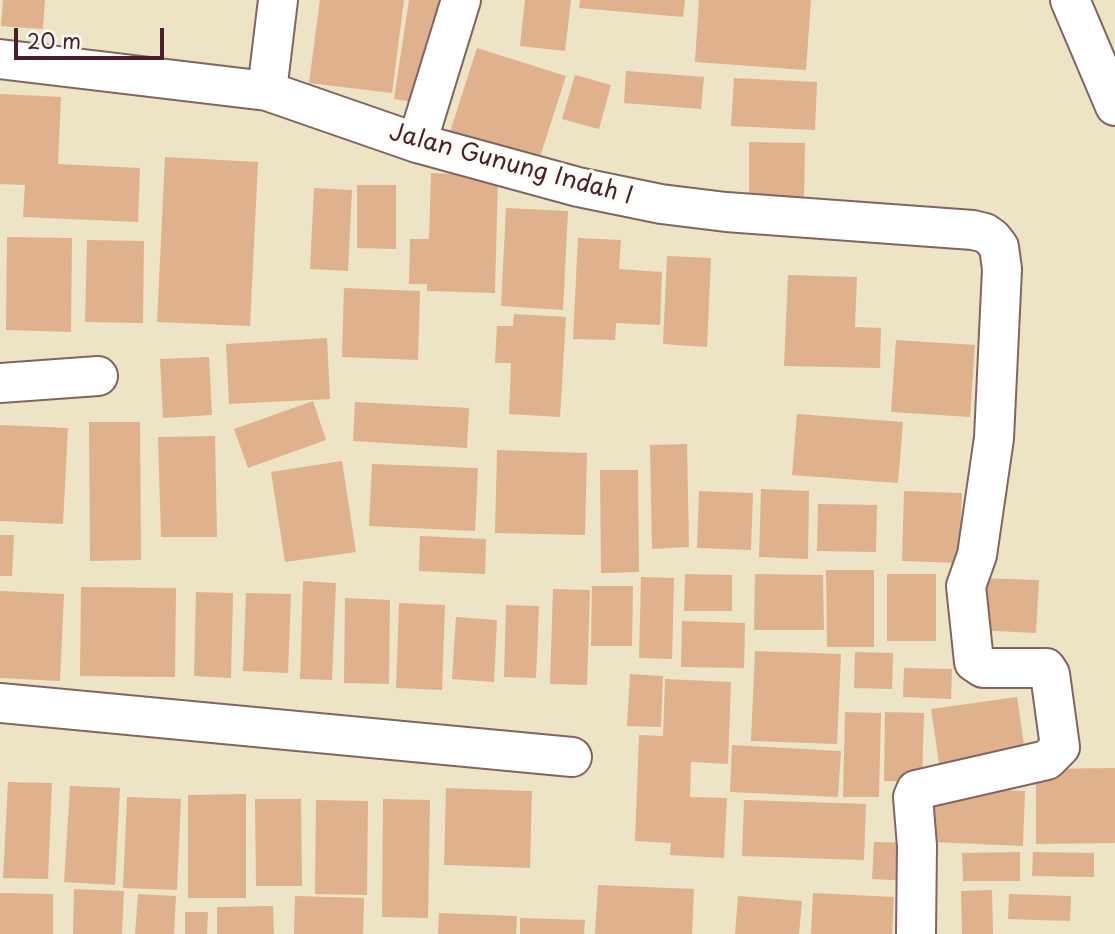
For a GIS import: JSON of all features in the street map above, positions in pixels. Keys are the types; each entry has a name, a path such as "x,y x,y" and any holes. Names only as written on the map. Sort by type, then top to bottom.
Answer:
{"street":[{"path":"267,91 278,0"},
{"path":"417,143 461,0"},
{"path":"1070,0 1115,106"},
{"name":"Jalan Gunung Indah I","path":"0,59 267,91 417,143 578,187 661,204 726,212 985,233 999,247 1002,269 993,439 977,555 966,586 974,662 979,667 1046,668 1050,674 1060,747 1047,760 916,790 912,797 917,846 916,934"},
{"path":"0,383 98,376"},
{"path":"0,704 572,757"}],"building":[{"path":"3,0 45,0 43,29 1,26"},
{"path":"320,0 404,0 392,93 309,83"},
{"path":"409,0 441,0 426,104 394,99"},
{"path":"525,0 571,0 565,51 520,46"},
{"path":"580,0 685,0 683,17 579,8"},
{"path":"699,0 811,0 806,70 695,62"},
{"path":"477,48 566,76 537,166 448,138"},
{"path":"626,71 704,77 701,109 624,103"},
{"path":"575,75 611,85 599,129 562,119"},
{"path":"734,78 817,82 815,130 731,126"},
{"path":"0,94 61,97 58,164 140,168 138,222 23,217 25,185 0,184"},
{"path":"749,142 805,143 804,200 749,199"},
{"path":"165,157 258,162 250,326 157,322"},
{"path":"431,173 498,176 495,293 427,291 427,284 409,284 410,239 429,239"},
{"path":"357,185 396,185 396,249 357,248"},
{"path":"314,188 352,190 348,271 310,269"},
{"path":"506,208 568,211 563,310 501,306"},
{"path":"7,237 72,238 71,332 6,330"},
{"path":"578,238 621,240 619,269 662,272 660,325 616,323 615,340 573,339"},
{"path":"87,240 144,241 143,323 85,322"},
{"path":"667,256 711,258 707,347 663,344"},
{"path":"788,275 857,277 855,327 881,328 880,368 784,366"},
{"path":"344,288 420,291 418,360 342,357"},
{"path":"514,314 566,317 560,417 509,414 511,363 495,363 497,326 513,326"},
{"path":"327,338 330,399 229,404 226,344"},
{"path":"896,340 975,345 970,417 891,412"},
{"path":"209,357 212,415 163,418 160,359"},
{"path":"313,401 326,440 248,468 234,429"},
{"path":"355,402 469,408 467,448 353,441"},
{"path":"797,414 903,422 898,483 792,475"},
{"path":"89,422 140,422 141,560 90,561"},
{"path":"0,425 68,428 63,524 0,521"},
{"path":"215,436 217,537 161,537 158,437"},
{"path":"687,444 689,547 652,549 650,445"},
{"path":"497,450 587,453 585,535 495,533"},
{"path":"342,461 356,552 285,562 271,472"},
{"path":"372,464 478,468 475,531 369,526"},
{"path":"600,470 638,470 639,572 601,573"},
{"path":"761,489 809,491 808,559 759,557"},
{"path":"699,491 753,493 751,550 697,548"},
{"path":"904,491 962,493 959,563 902,561"},
{"path":"818,504 877,505 876,552 817,551"},
{"path":"0,535 14,535 12,576 0,576"},
{"path":"420,536 486,539 485,574 419,571"},
{"path":"826,570 874,570 874,647 827,647"},
{"path":"685,574 732,575 732,611 684,611"},
{"path":"755,574 823,575 824,630 754,630"},
{"path":"887,574 936,574 936,641 887,641"},
{"path":"641,577 674,578 672,659 639,658"},
{"path":"980,578 1039,580 1036,633 977,630"},
{"path":"303,581 336,583 332,680 300,679"},
{"path":"592,586 633,586 632,646 591,646"},
{"path":"81,587 176,588 175,677 80,676"},
{"path":"553,589 590,590 587,685 550,684"},
{"path":"0,591 64,594 60,681 0,678"},
{"path":"196,592 233,593 231,678 194,676"},
{"path":"246,593 291,594 288,673 243,671"},
{"path":"345,598 390,600 389,684 344,683"},
{"path":"399,603 445,605 442,690 396,688"},
{"path":"506,605 539,606 536,678 504,677"},
{"path":"456,617 497,620 494,682 452,679"},
{"path":"682,621 745,623 744,668 681,667"},
{"path":"755,651 841,654 837,744 751,741"},
{"path":"855,652 893,653 892,689 854,688"},
{"path":"904,668 952,669 951,699 903,697"},
{"path":"630,674 663,676 661,727 627,726"},
{"path":"665,679 731,682 728,764 691,762 690,797 727,798 724,858 670,855 671,843 635,841 639,735 663,736"},
{"path":"1017,697 1026,758 940,770 931,709"},
{"path":"845,712 881,713 879,797 843,797"},
{"path":"885,712 924,713 922,782 884,781"},
{"path":"732,745 841,751 838,797 730,792"},
{"path":"1115,768 1115,843 1036,844 1036,769"},
{"path":"8,782 52,783 48,879 3,878"},
{"path":"70,786 120,788 115,885 64,882"},
{"path":"446,788 532,791 530,868 444,865"},
{"path":"935,788 1025,791 1023,846 933,842"},
{"path":"246,794 246,898 188,898 188,795"},
{"path":"127,797 181,799 177,890 123,888"},
{"path":"255,799 301,799 302,886 256,886"},
{"path":"383,799 430,800 428,918 382,917"},
{"path":"316,800 368,801 367,895 315,894"},
{"path":"744,800 866,804 864,860 742,856"},
{"path":"874,842 913,843 910,881 872,879"},
{"path":"1020,852 1020,881 963,881 962,853"},
{"path":"1033,852 1094,853 1094,877 1032,876"},
{"path":"598,885 694,889 692,934 595,934"},
{"path":"74,889 124,891 122,934 73,934"},
{"path":"992,890 993,934 962,934 961,891"},
{"path":"0,893 53,894 53,934 0,934"},
{"path":"813,893 894,897 892,934 811,934"},
{"path":"138,894 176,896 174,934 135,934"},
{"path":"1009,894 1071,896 1070,921 1008,919"},
{"path":"295,896 364,898 363,934 294,934"},
{"path":"738,896 802,901 799,934 735,934"},
{"path":"273,906 274,934 217,934 217,907"},
{"path":"185,912 208,912 207,934 185,934"},
{"path":"439,913 517,916 516,934 438,934"},
{"path":"520,918 585,920 584,934 520,934"}]}
